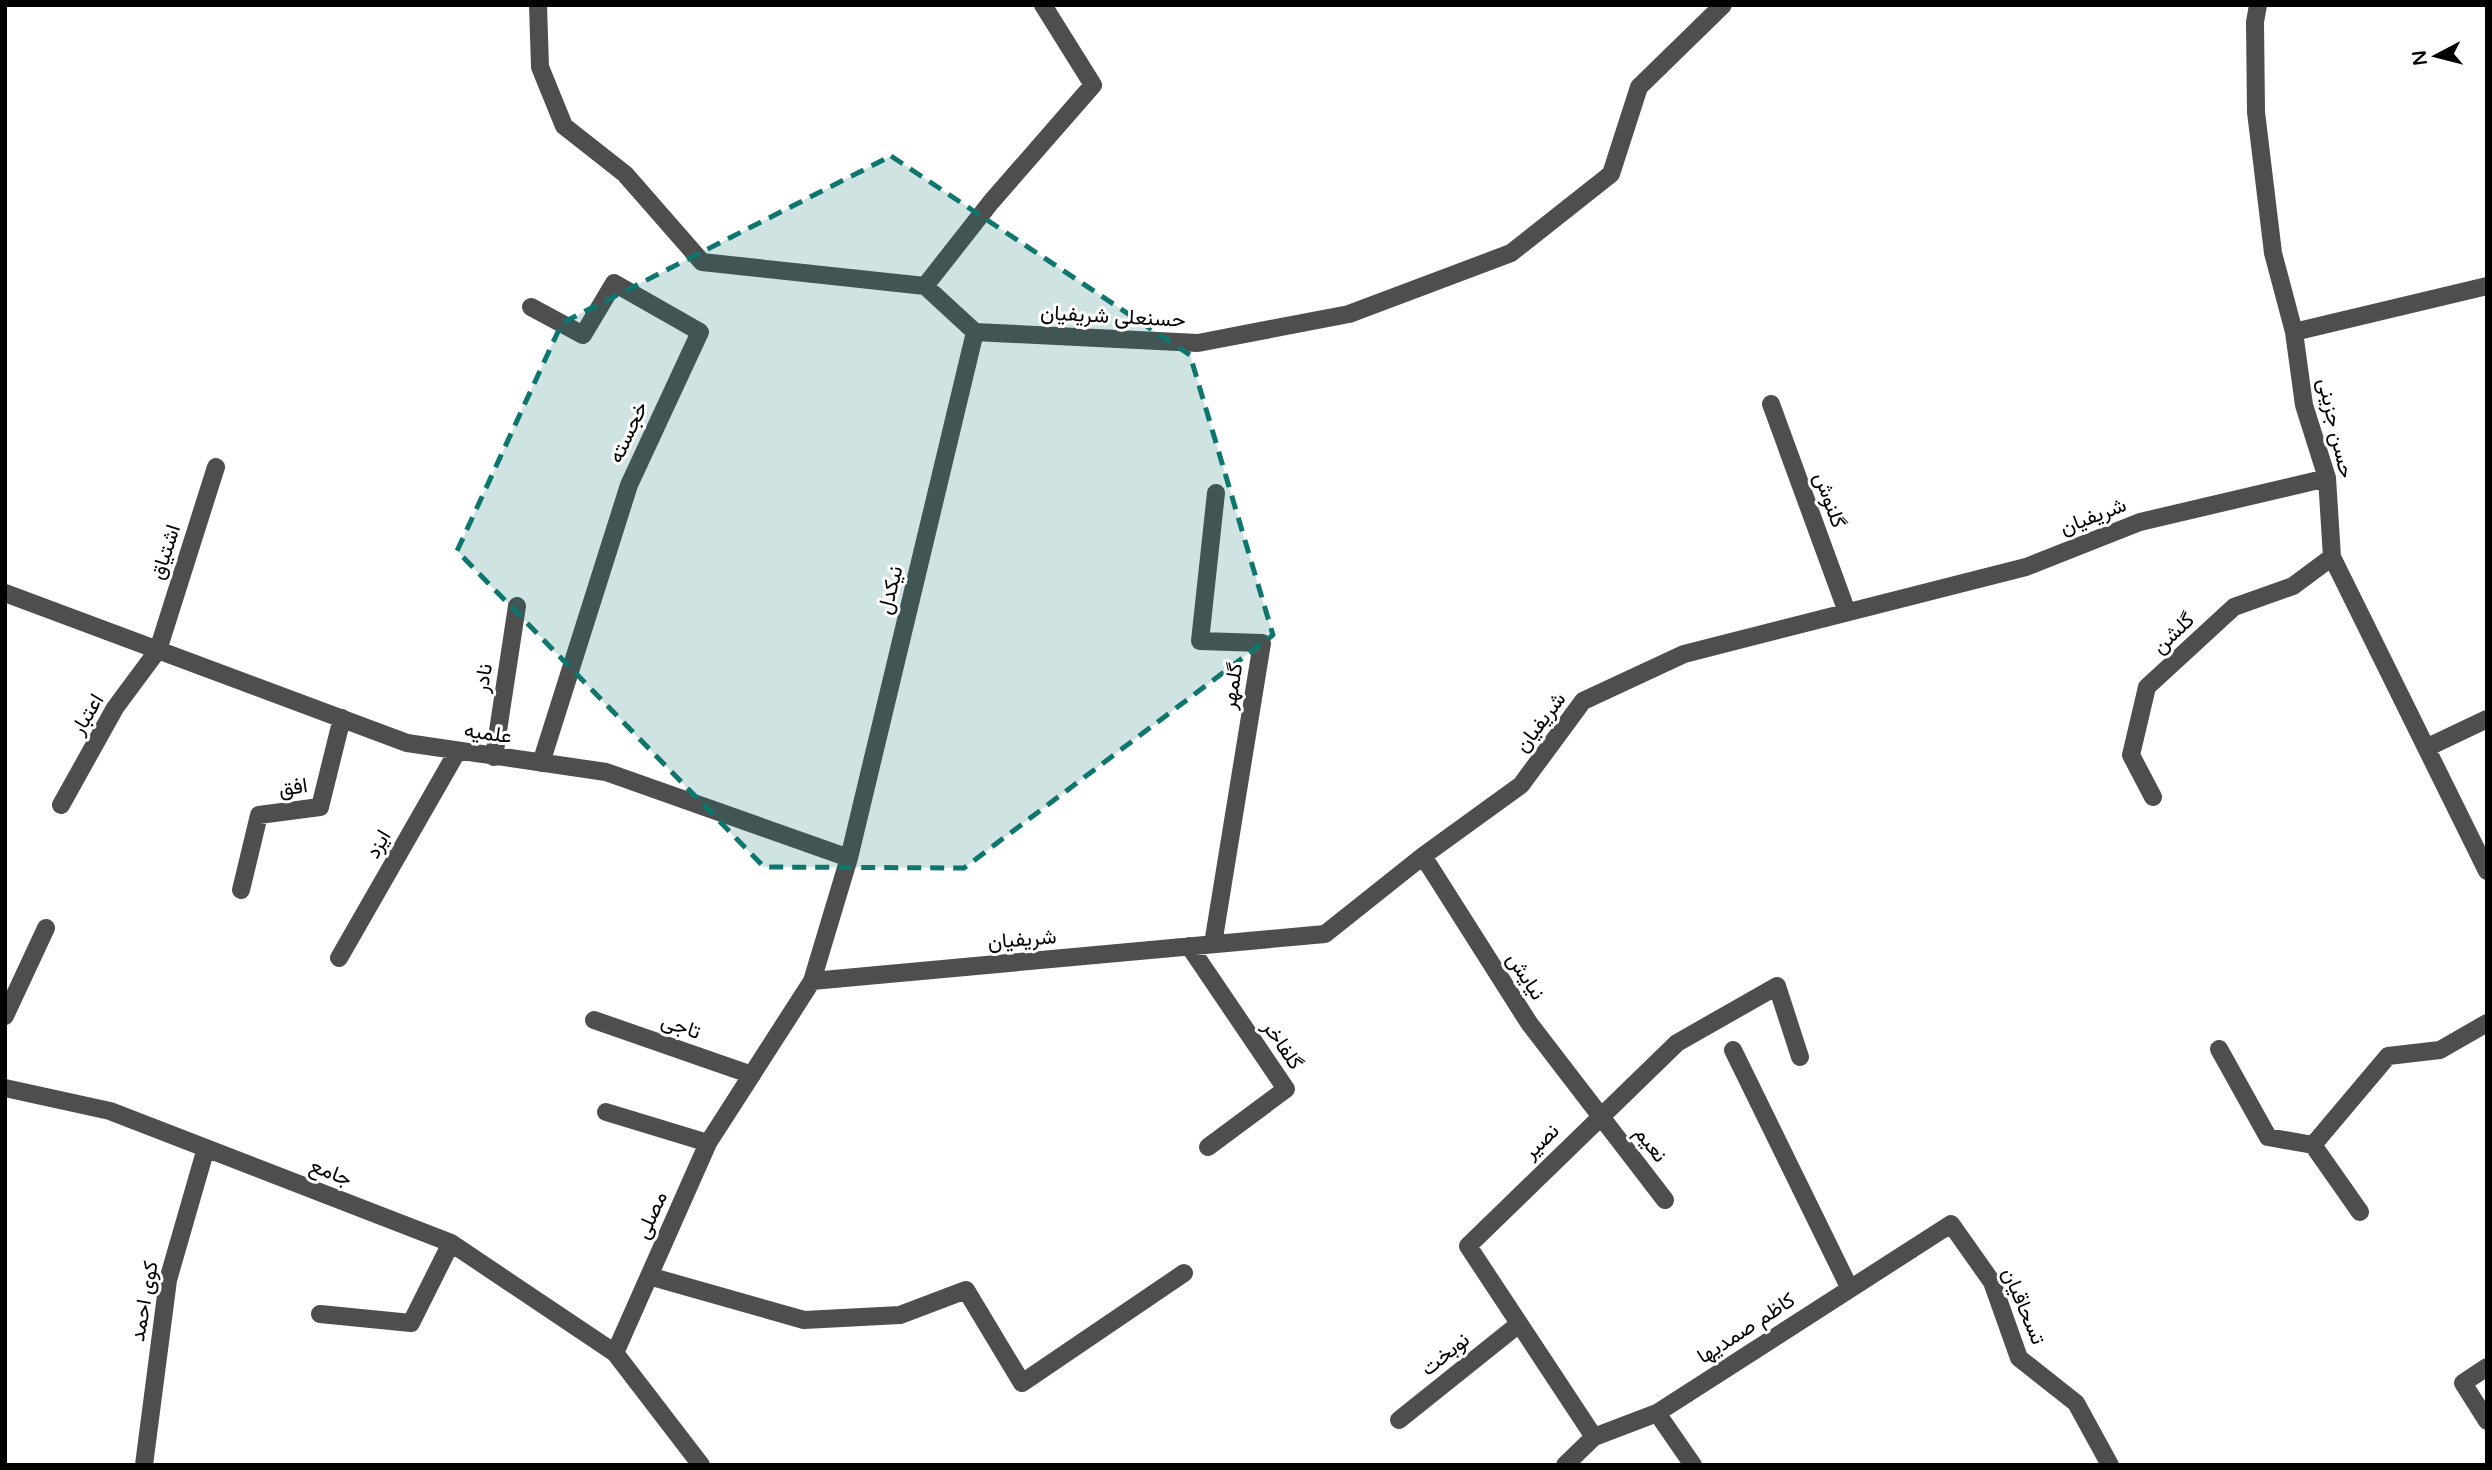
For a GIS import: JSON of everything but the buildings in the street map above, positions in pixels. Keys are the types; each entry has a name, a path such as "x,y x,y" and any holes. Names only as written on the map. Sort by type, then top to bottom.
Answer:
{"street":[{"path":"538,5 540,66 564,126 625,174 702,262 925,286 975,332"},
{"path":"925,286 990,202 1093,85 1044,5"},
{"name":"حسنعلی شریفیان","path":"975,332 1198,343 1349,314 1511,253 1611,174 1639,88 1723,5"},
{"name":"حسن جزینی","path":"2258,5 2255,22 2256,112 2273,253 2294,332 2304,405 2327,478 2332,557 2487,871"},
{"name":"خجسته","path":"531,307 583,335 614,283 700,331 629,485 541,763"},
{"path":"2294,332 2487,286"},
{"name":"نیکدل","path":"849,858 975,332"},
{"name":"گلنوش","path":"1771,404 1847,612"},
{"name":"اشتیاق","path":"158,650 216,467"},
{"name":"شریفیان","path":"812,981 1325,934 1423,856 1521,785 1583,701 1684,654 2026,567 2140,522 2327,478"},
{"name":"گلمهر","path":"1213,944 1262,643 1200,641 1216,493"},
{"name":"گلشن","path":"2153,797 2131,755 2147,687 2234,607 2293,586 2332,557"},
{"name":"علمیه","path":"5,593 407,743 606,772 849,858"},
{"name":"نادر","path":"494,757 517,606"},
{"name":"اعتبار","path":"61,804 115,708 158,650"},
{"name":"افق","path":"241,890 259,815 320,807 342,719"},
{"path":"2426,748 2487,719"},
{"name":"ایزد","path":"339,958 457,752"},
{"name":"نیایش","path":"1423,856 1529,1023 1600,1116"},
{"path":"812,981 849,858"},
{"path":"5,1017 46,928"},
{"name":"گلفاخر","path":"1189,946 1286,1089 1208,1147"},
{"name":"مصلی","path":"615,1353 708,1143 812,981"},
{"name":"نصیر","path":"1594,1437 1468,1246 1677,1043 1777,986 1800,1056"},
{"name":"تاجی","path":"594,1020 752,1075"},
{"path":"2313,1145 2388,1056 2440,1050 2487,1023"},
{"path":"2219,1049 2268,1137 2313,1145 2360,1212"},
{"path":"1733,1050 1850,1289"},
{"name":"جامع","path":"5,1088 110,1111 451,1243 615,1353"},
{"path":"606,1112 708,1143"},
{"name":"نعیم","path":"1600,1116 1665,1200"},
{"name":"کوی احمد","path":"144,1465 168,1280 205,1148"},
{"name":"کاظم صمدیها","path":"1564,1465 1594,1437 1657,1413 1951,1224"},
{"name":"تسحاقیان","path":"1951,1224 1992,1282 2019,1358 2076,1403 2110,1465"},
{"path":"320,1314 411,1323 451,1243"},
{"path":"649,1276 804,1320 900,1315 966,1290 1022,1383 1184,1273"},
{"name":"نوبخت","path":"1399,1420 1519,1324"},
{"path":"615,1353 701,1465"},
{"path":"2487,1367 2463,1383 2487,1421"},
{"path":"1657,1413 1693,1465"}],"highlighted area":[{"path":"891,156 1190,355 1273,635 964,868 764,867 457,551 562,323"}]}
